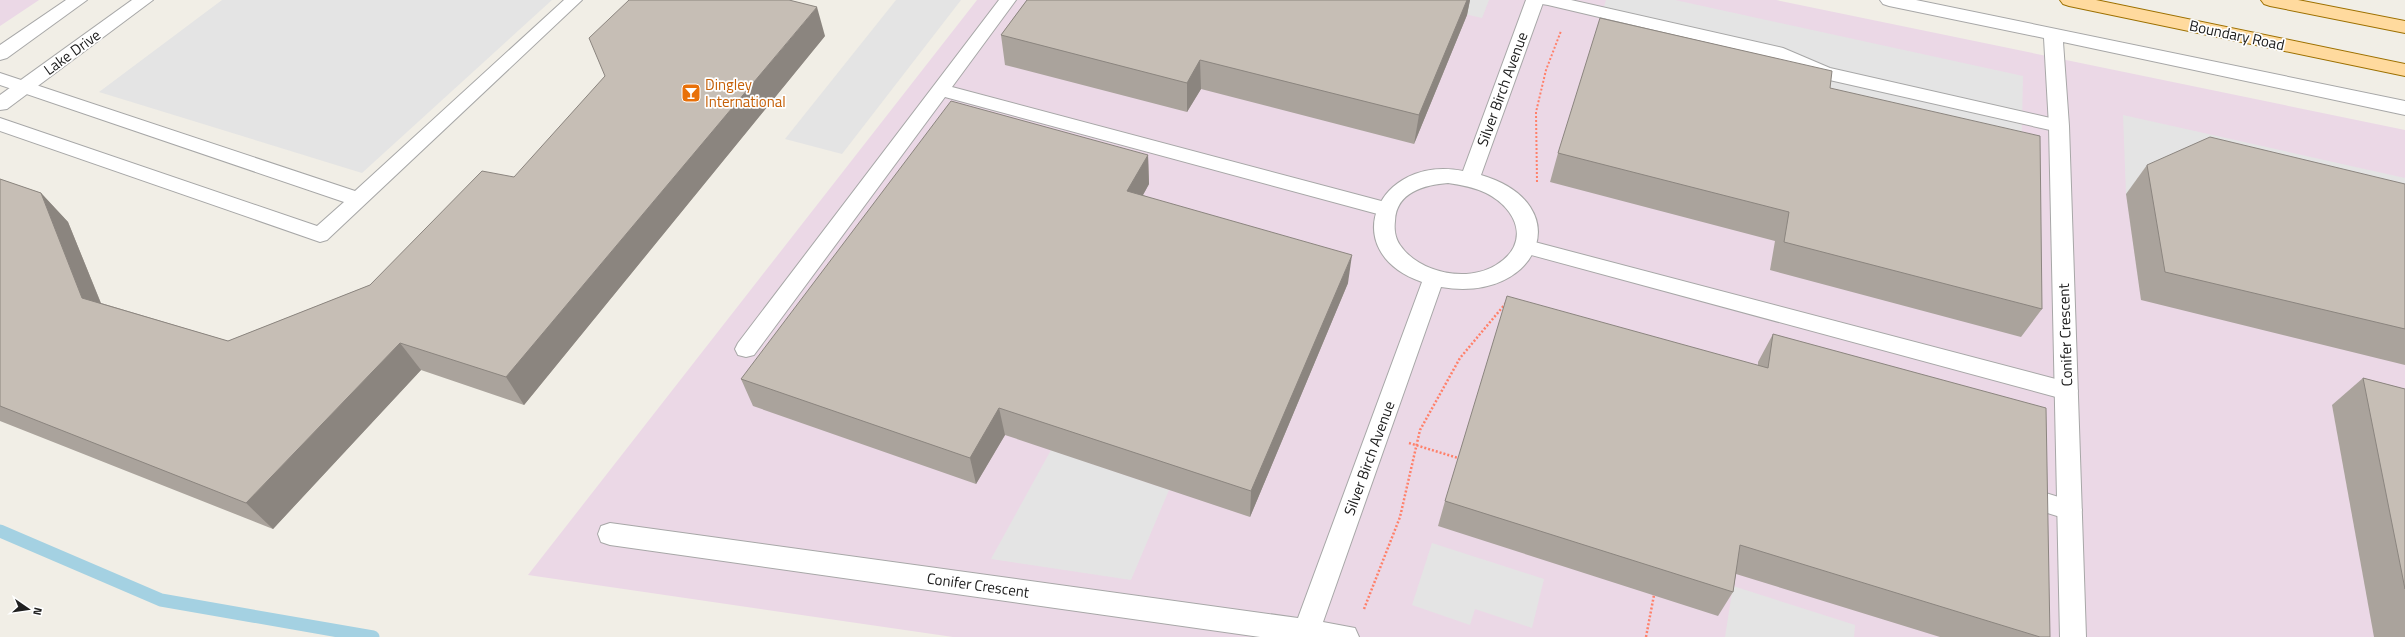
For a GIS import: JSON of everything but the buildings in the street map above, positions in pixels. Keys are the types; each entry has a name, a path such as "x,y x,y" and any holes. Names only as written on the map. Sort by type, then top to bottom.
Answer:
{"main road":[{"name":"Boundary Road","path":"2069,0 2405,70"},
{"path":"2270,0 2405,28"}],"street":[{"path":"0,54 78,0"},
{"name":"Lake Drive","path":"0,104 144,0"},
{"name":"Silver Birch Avenue","path":"1470,178 1535,0"},
{"path":"1889,0 2405,108"},
{"name":"Conifer Crescent","path":"2053,34 2059,126 2073,637"},
{"path":"1448,176 1470,178 1491,186 1509,198 1522,213 1528,230 1527,247 1518,262 1513,266 1502,274 1482,281 1458,282 1434,278 1414,269 1397,256 1387,241 1384,230 1385,209 1394,195 1409,184 1428,178 1448,176"},
{"name":"Silver Birch Avenue","path":"1305,634 1434,278"},
{"name":"Conifer Crescent","path":"610,534 1305,634 1345,637"}],"lane":[{"path":"0,124 320,235 574,0"},
{"path":"746,349 942,90 1008,0"},
{"path":"1548,0 1783,54 1825,73 2059,126"},
{"path":"0,79 358,199"},
{"path":"942,90 1385,209"},
{"path":"1527,247 2067,391"},
{"path":"2024,496 2070,510"}],"path":[{"path":"1538,185 1536,112 1546,70 1569,5"},
{"path":"1345,637 1367,604 1400,517 1415,445 1420,430 1460,358 1510,300"},
{"path":"1378,434 1458,458"},
{"path":"1646,637 1654,595"}],"shaded area":[{"path":"0,0 39,0 0,26"},
{"path":"222,0 552,0 362,173 99,92"},
{"path":"896,0 961,0 842,154 785,139"},
{"path":"977,0 1776,0 2405,130 2405,637 953,637 528,575"},
{"path":"1404,0 1489,0 1482,18"},
{"path":"1606,0 1675,0 2023,76 2021,165 1592,47"},
{"path":"2123,115 2405,178 2405,220 2187,166 2126,194"},
{"path":"1051,450 1169,490 1131,580 991,559"},
{"path":"1432,543 1544,579 1532,628 1475,609 1470,625 1412,605"},
{"path":"1733,586 1855,625 1854,637 1725,637"}],"waterway":[{"path":"0,531 161,600 373,637"}],"place":[{"name":"Dingley International","path":"691,93"}]}
